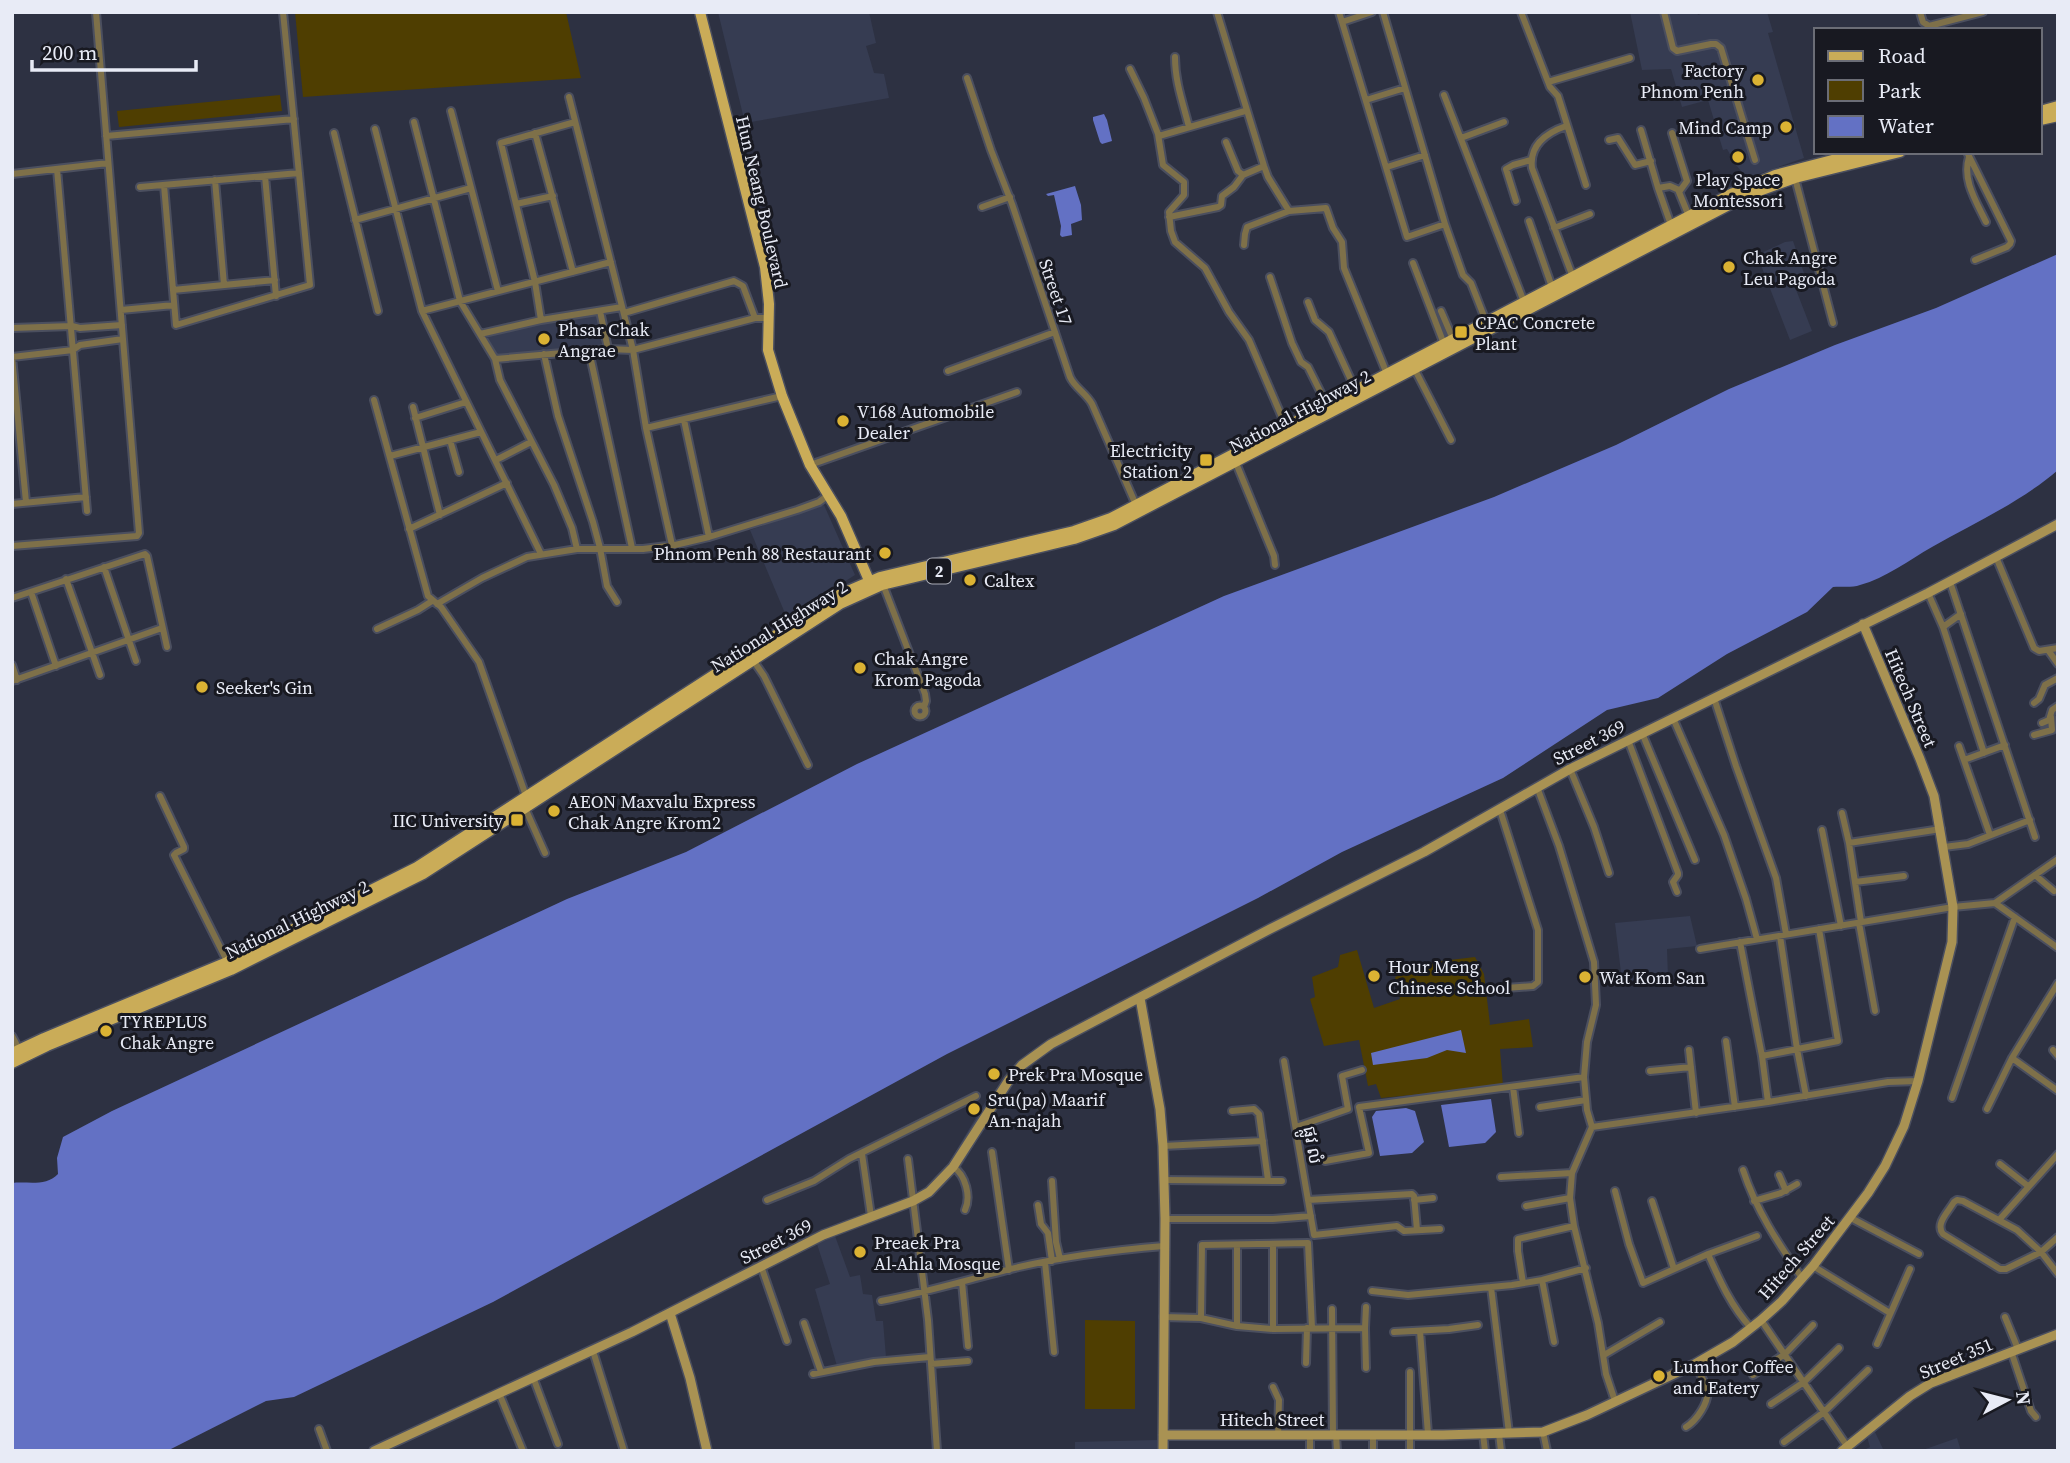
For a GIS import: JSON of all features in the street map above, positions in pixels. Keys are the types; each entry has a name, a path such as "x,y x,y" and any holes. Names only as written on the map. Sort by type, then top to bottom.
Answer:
{"main road":[{"name":"Hun Neang Boulevard","path":"700,12 765,267 768,290 768,350 782,396 810,465 876,582"},
{"name":"National Highway 2","path":"12,1063 229,966 423,874 525,808 826,602 876,582 1074,531 1111,518 1236,463 1327,405 1358,394 1387,374 1413,365 1448,341 1488,326 1552,287 1574,281 1671,225 1858,154"},
{"name":"National Highway 2","path":"1143,504 1574,281 1752,184 1784,172 1889,154"},
{"name":"National Highway 2","path":"691,695 753,660 876,582"},
{"name":"National Highway 2","path":"16,1051 229,966 417,867 526,796 636,731"}],"street":[{"path":"12,546 138,535 96,12"},
{"path":"164,185 176,324 310,285 284,12"},
{"path":"1217,12 1245,111 1264,166 1289,211"},
{"path":"1339,12 1407,237 1445,224"},
{"path":"1342,22 1372,12"},
{"path":"1383,12 1445,224 1463,275 1471,283 1488,326"},
{"path":"1521,12 1548,82 1558,96 1586,185"},
{"path":"1664,12 1676,51 1711,44 1721,48 1755,160"},
{"path":"1920,12 1923,22 1929,26 1983,12"},
{"path":"1948,12 1950,21"},
{"path":"1174,57 1176,81 1183,98 1189,127"},
{"path":"1548,82 1630,58"},
{"path":"1130,69 1159,136 1163,165 1184,182 1184,195 1169,212 1175,242 1205,268 1229,312 1249,340 1288,431"},
{"name":"Street 17","path":"967,78 1072,382 1092,404 1143,504"},
{"path":"1366,100 1405,88"},
{"path":"1444,95 1524,302"},
{"path":"569,97 633,349 646,428 672,545"},
{"path":"451,111 498,291"},
{"path":"1159,136 1245,111"},
{"path":"106,136 293,119"},
{"path":"414,122 460,301 495,359 500,380 563,506 577,549"},
{"path":"541,320 535,282 501,143 575,122"},
{"path":"1461,138 1504,122"},
{"path":"1566,126 1545,135 1537,144 1531,160 1574,281"},
{"path":"375,129 422,311 541,554"},
{"path":"1641,130 1671,225"},
{"path":"536,133 573,272"},
{"path":"1672,133 1687,181 1679,190"},
{"path":"334,134 378,311"},
{"path":"1609,140 1618,138 1635,165 1651,161"},
{"path":"1226,142 1238,171 1243,175"},
{"path":"1968,154 1967,178 1986,222"},
{"path":"1968,154 2011,241 2007,247 1975,260"},
{"path":"1387,167 1425,155"},
{"path":"1516,201 1506,169 1531,160"},
{"path":"12,174 108,163"},
{"path":"1169,217 1218,207 1221,205 1222,196 1234,187 1243,175 1264,166"},
{"path":"57,169 88,511"},
{"path":"139,187 299,173"},
{"path":"265,176 276,296"},
{"path":"1795,177 1833,323"},
{"path":"215,180 224,285"},
{"path":"1658,188 1670,186 1679,190 1690,220"},
{"path":"355,220 471,188"},
{"path":"516,204 553,197"},
{"path":"982,207 1010,198"},
{"path":"1244,245 1247,227 1289,211 1325,208 1342,242 1344,268 1387,374"},
{"path":"1554,228 1590,214"},
{"path":"1529,221 1552,287"},
{"path":"422,311 611,262"},
{"path":"1413,263 1448,341"},
{"path":"1270,277 1301,362 1308,367 1327,405"},
{"path":"173,290 275,281"},
{"path":"480,334 541,320 623,310 734,281 743,286 755,318"},
{"path":"1308,302 1315,320 1329,332 1358,394"},
{"path":"121,310 174,305"},
{"path":"600,311 608,349"},
{"path":"1441,311 1448,341"},
{"path":"495,359 633,349 755,318 769,318"},
{"path":"12,328 122,325"},
{"path":"948,371 1055,332"},
{"path":"26,502 12,357 73,350 80,345 123,338"},
{"path":"589,351 632,548"},
{"path":"544,354 558,416 600,548 607,586 617,602"},
{"path":"1413,365 1451,440"},
{"path":"810,465 1017,392"},
{"path":"646,428 782,396"},
{"path":"374,400 428,596 441,607 479,662 526,796"},
{"path":"415,418 466,402"},
{"path":"412,407 440,515"},
{"path":"684,420 709,537"},
{"path":"390,456 481,432"},
{"path":"450,440 459,472"},
{"path":"495,460 531,442"},
{"path":"1236,463 1274,556 1275,565"},
{"path":"409,529 507,483"},
{"path":"377,629 527,557 577,549 643,549 672,545 709,537 797,510 827,496"},
{"path":"12,504 86,497"},
{"name":"Street 369","path":"374,1451 670,1314 823,1235 913,1201 929,1192 953,1167 997,1097 1022,1065 1037,1052 1256,936 1424,852 1570,769 1950,582 2058,524"},
{"path":"12,598 145,554 167,647"},
{"path":"1996,557 2034,648 2039,651 2058,648"},
{"path":"104,567 136,661"},
{"path":"66,579 100,675"},
{"path":"876,582 925,694 924,707"},
{"path":"1950,582 2035,836"},
{"path":"31,592 56,666"},
{"path":"1928,593 1984,753"},
{"path":"1942,628 1961,614"},
{"name":"Hitech Street","path":"1163,1435 1543,1432 1615,1402 1695,1364 1733,1342 1761,1321 1813,1266 1851,1218 1885,1166 1904,1126 1919,1081 1952,942 1953,907 1934,796 1863,624"},
{"path":"12,665 15,680 162,628"},
{"path":"2048,650 2058,664"},
{"path":"753,660 764,676 808,765"},
{"path":"2034,703 2039,699 2045,685 2058,678"},
{"path":"1714,698 1776,878 1797,1049 1806,1096"},
{"path":"2034,736 2052,730 2052,710 2058,706"},
{"path":"2042,723 2052,717"},
{"path":"1673,718 1724,835 1757,939"},
{"path":"1642,733 1695,860"},
{"path":"1628,740 1678,873 1673,882 1677,892"},
{"path":"1959,746 1990,835"},
{"path":"1964,760 2005,746"},
{"path":"1570,769 1594,827 1609,873"},
{"path":"1537,788 1559,846 1594,962 1596,1004 1587,1042 1584,1077 1592,1127 1572,1173 1570,1198 1606,1374 1615,1402"},
{"path":"160,796 184,846 184,849 174,855 229,966"},
{"path":"525,808 545,853"},
{"path":"1492,989 1533,986 1538,982 1538,930 1500,810"},
{"path":"1842,813 1875,1011"},
{"path":"1944,847 1968,844 2030,820"},
{"path":"1849,843 1941,829"},
{"path":"1822,830 1841,926"},
{"path":"1700,948 1953,907 1995,903 2058,859"},
{"path":"2035,875 2054,891"},
{"path":"1855,882 1904,876"},
{"path":"1995,903 2058,948"},
{"path":"1952,1098 2015,917"},
{"path":"1762,1056 1838,1041 1819,929"},
{"path":"1740,942 1768,1102"},
{"path":"1987,1109 2012,1058 2058,983"},
{"path":"1140,998 1156,1082 1163,1146 1163,1451"},
{"path":"12,1036 16,1051"},
{"path":"1726,1041 1735,1107"},
{"path":"1689,1050 1696,1113"},
{"path":"2012,1058 2058,1091"},
{"name":"ផ្លូវ លំ","path":"1284,1061 1314,1235 1397,1226 1404,1231 1418,1230"},
{"path":"1650,1071 1691,1067"},
{"path":"1348,1109 1342,1076 1362,1070"},
{"path":"1296,1127 1359,1107 1584,1077"},
{"path":"1592,1127 1888,1082 1919,1081"},
{"path":"1513,1087 1519,1133"},
{"path":"767,1200 814,1181 849,1159 976,1096"},
{"path":"1540,1107 1586,1100"},
{"path":"1325,1161 1369,1153 1359,1107"},
{"path":"1231,1111 1257,1110 1268,1180"},
{"path":"1163,1146 1263,1141"},
{"path":"992,1152 1009,1270"},
{"path":"862,1154 872,1216"},
{"path":"1999,1220 2058,1154"},
{"path":"908,1159 924,1292 937,1451"},
{"path":"2000,1164 2028,1186"},
{"path":"953,1167 958,1170 967,1191 965,1210"},
{"path":"1743,1170 1754,1200 1771,1233 1802,1278"},
{"path":"1501,1177 1572,1173"},
{"path":"1779,1175 1786,1191"},
{"path":"1164,1180 1282,1181"},
{"path":"1052,1181 1056,1242 1052,1260"},
{"path":"1754,1200 1786,1191 1797,1184"},
{"path":"1615,1191 1643,1283 1708,1254 1758,1236"},
{"path":"1308,1200 1412,1194 1418,1230 1440,1228"},
{"path":"1414,1200 1433,1198"},
{"path":"1526,1206 1570,1198"},
{"path":"2058,1237 2041,1252 2006,1269 2000,1269 1943,1234 1940,1225 1957,1200 1963,1201 2017,1230 2041,1252 2058,1274"},
{"path":"1652,1201 1674,1269"},
{"path":"1038,1205 1041,1224 1048,1233 1052,1260 1054,1353"},
{"path":"1165,1219 1273,1219 1311,1216"},
{"path":"1851,1218 1919,1254"},
{"path":"1523,1283 1518,1239 1574,1226"},
{"path":"1201,1318 1202,1245 1308,1243 1309,1328 1306,1363"},
{"path":"1273,1244 1273,1329"},
{"path":"1237,1245 1237,1326"},
{"path":"881,1301 1052,1260 1116,1250 1164,1247"},
{"path":"1708,1254 1725,1291 1751,1328"},
{"path":"761,1266 787,1341"},
{"path":"1813,1266 1890,1313"},
{"path":"1372,1291 1408,1295 1491,1287 1542,1280 1586,1268"},
{"path":"1877,1344 1910,1269"},
{"path":"1542,1280 1555,1342"},
{"path":"962,1282 968,1346"},
{"path":"1491,1287 1504,1434 1501,1451"},
{"path":"1366,1307 1366,1368"},
{"path":"1332,1309 1337,1451"},
{"path":"670,1314 690,1378 706,1451"},
{"path":"1163,1317 1201,1318 1237,1326 1273,1329 1366,1328"},
{"path":"2006,1317 2031,1411 2036,1417"},
{"path":"1761,1321 1833,1424 1837,1425 1847,1447"},
{"path":"1604,1355 1660,1322"},
{"path":"804,1323 817,1373 874,1362 968,1361"},
{"path":"1394,1332 1478,1325"},
{"path":"1753,1375 1785,1354 1813,1325"},
{"path":"1420,1331 1428,1434"},
{"name":"Street 351","path":"1847,1447 1931,1382 2058,1334"},
{"path":"1771,1404 1804,1382 1839,1348"},
{"path":"593,1351 624,1451"},
{"path":"1686,1427 1694,1422 1708,1391 1695,1364"},
{"path":"1784,1442 1825,1412 1868,1370"},
{"path":"1410,1372 1410,1451"},
{"path":"533,1377 558,1444"},
{"path":"1273,1387 1279,1400 1278,1436"},
{"path":"499,1393 523,1451"},
{"path":"319,1429 327,1451"},
{"path":"1543,1432 1547,1451"},
{"path":"1483,1434 1485,1451"},
{"path":"1310,1435 1310,1451"},
{"path":"1373,1435 1373,1451"}],"shaded area":[{"path":"718,12 869,12 876,43 866,46 874,73 884,74 889,98 745,123"},
{"name":"Factory Phnom Penh","path":"1630,12 1697,12 1698,15 1706,12 1767,12 1773,32 1768,33 1804,158 1747,178 1727,149 1723,150 1708,100 1682,107 1671,69 1642,70"},
{"path":"1793,241 1807,282 1795,287 1812,331 1790,340 1757,255"},
{"name":"Phsar Chak Angrae","path":"597,310 602,347 496,355 482,331"},
{"path":"824,505 855,575 787,618 750,530"},
{"path":"1690,916 1697,946 1667,949 1668,977 1622,981 1615,923"},
{"path":"1069,1028 1074,1039 1027,1065 1004,1095 961,1167 950,1161 987,1099 1027,1054"},
{"path":"835,1236 850,1277 860,1275 863,1294 872,1295 876,1321 883,1321 886,1357 837,1366 815,1289 830,1284 817,1244"},
{"path":"1875,1432 1884,1451 1862,1451 1870,1447 1867,1437"},
{"path":"1957,1438 1961,1451 1920,1451"},
{"path":"1157,1440 1157,1451 1075,1451 1075,1442"}],"green space":[{"path":"295,12 566,12 581,78 303,97"},
{"path":"280,95 282,111 119,127 117,111"},
{"path":"1357,950 1374,1008 1400,999 1395,977 1433,962 1475,957 1484,974 1489,1025 1529,1019 1533,1047 1500,1049 1503,1086 1381,1098 1376,1084 1368,1086 1359,1040 1324,1046 1310,999 1315,997 1312,977 1338,967 1340,955"},
{"path":"1085,1320 1135,1321 1135,1409 1085,1409"}],"water":[{"path":"1104,114 1112,141 1102,144 1093,117"},
{"path":"1075,186 1082,220 1071,224 1072,235 1062,237 1054,195 1046,194"},
{"path":"2058,254 2058,470 2013,502 1879,578 1857,586 1833,587 1807,612 1727,654 1658,698 1607,710 1503,778 1342,852 1258,898 947,1054 493,1302 294,1397 266,1401 167,1451 12,1451 12,1183 48,1181 58,1174 57,1158 63,1137 112,1111 567,899 686,852 857,764 1224,596 1494,497 1616,445 1729,389 1835,345 1936,308"},
{"path":"1461,1030 1466,1053 1447,1050 1427,1058 1373,1065 1371,1053"},
{"path":"1491,1099 1496,1132 1485,1143 1449,1147 1441,1105"},
{"path":"1406,1108 1415,1111 1424,1142 1412,1153 1380,1156 1372,1117 1376,1111"}],"place":[{"name":"Factory Phnom Penh","path":"1758,80"},
{"name":"Mind Camp","path":"1786,127"},
{"name":"Play Space Montessori","path":"1738,157"},
{"name":"Chak Angre Leu Pagoda","path":"1729,267"},
{"name":"CPAC Concrete Plant","path":"1461,332"},
{"name":"Phsar Chak Angrae","path":"544,339"},
{"name":"V168 Automobile Dealer","path":"843,421"},
{"name":"Electricity Station 2","path":"1206,460"},
{"name":"Phnom Penh 88 Restaurant","path":"885,553"},
{"name":"Caltex","path":"970,580"},
{"name":"Chak Angre Krom Pagoda","path":"860,668"},
{"name":"Seeker's Gin","path":"202,687"},
{"name":"AEON Maxvalu Express Chak Angre Krom2","path":"554,811"},
{"name":"IIC University","path":"517,820"},
{"name":"Hour Meng Chinese School","path":"1374,976"},
{"name":"Wat Kom San","path":"1585,977"},
{"name":"TYREPLUS Chak Angre","path":"106,1031"},
{"name":"Prek Pra Mosque","path":"994,1074"},
{"name":"Sru(pa) Maarif An-najah","path":"974,1109"},
{"name":"Preaek Pra Al-Ahla Mosque","path":"860,1252"},
{"name":"Lumhor Coffee and Eatery","path":"1659,1376"}]}
